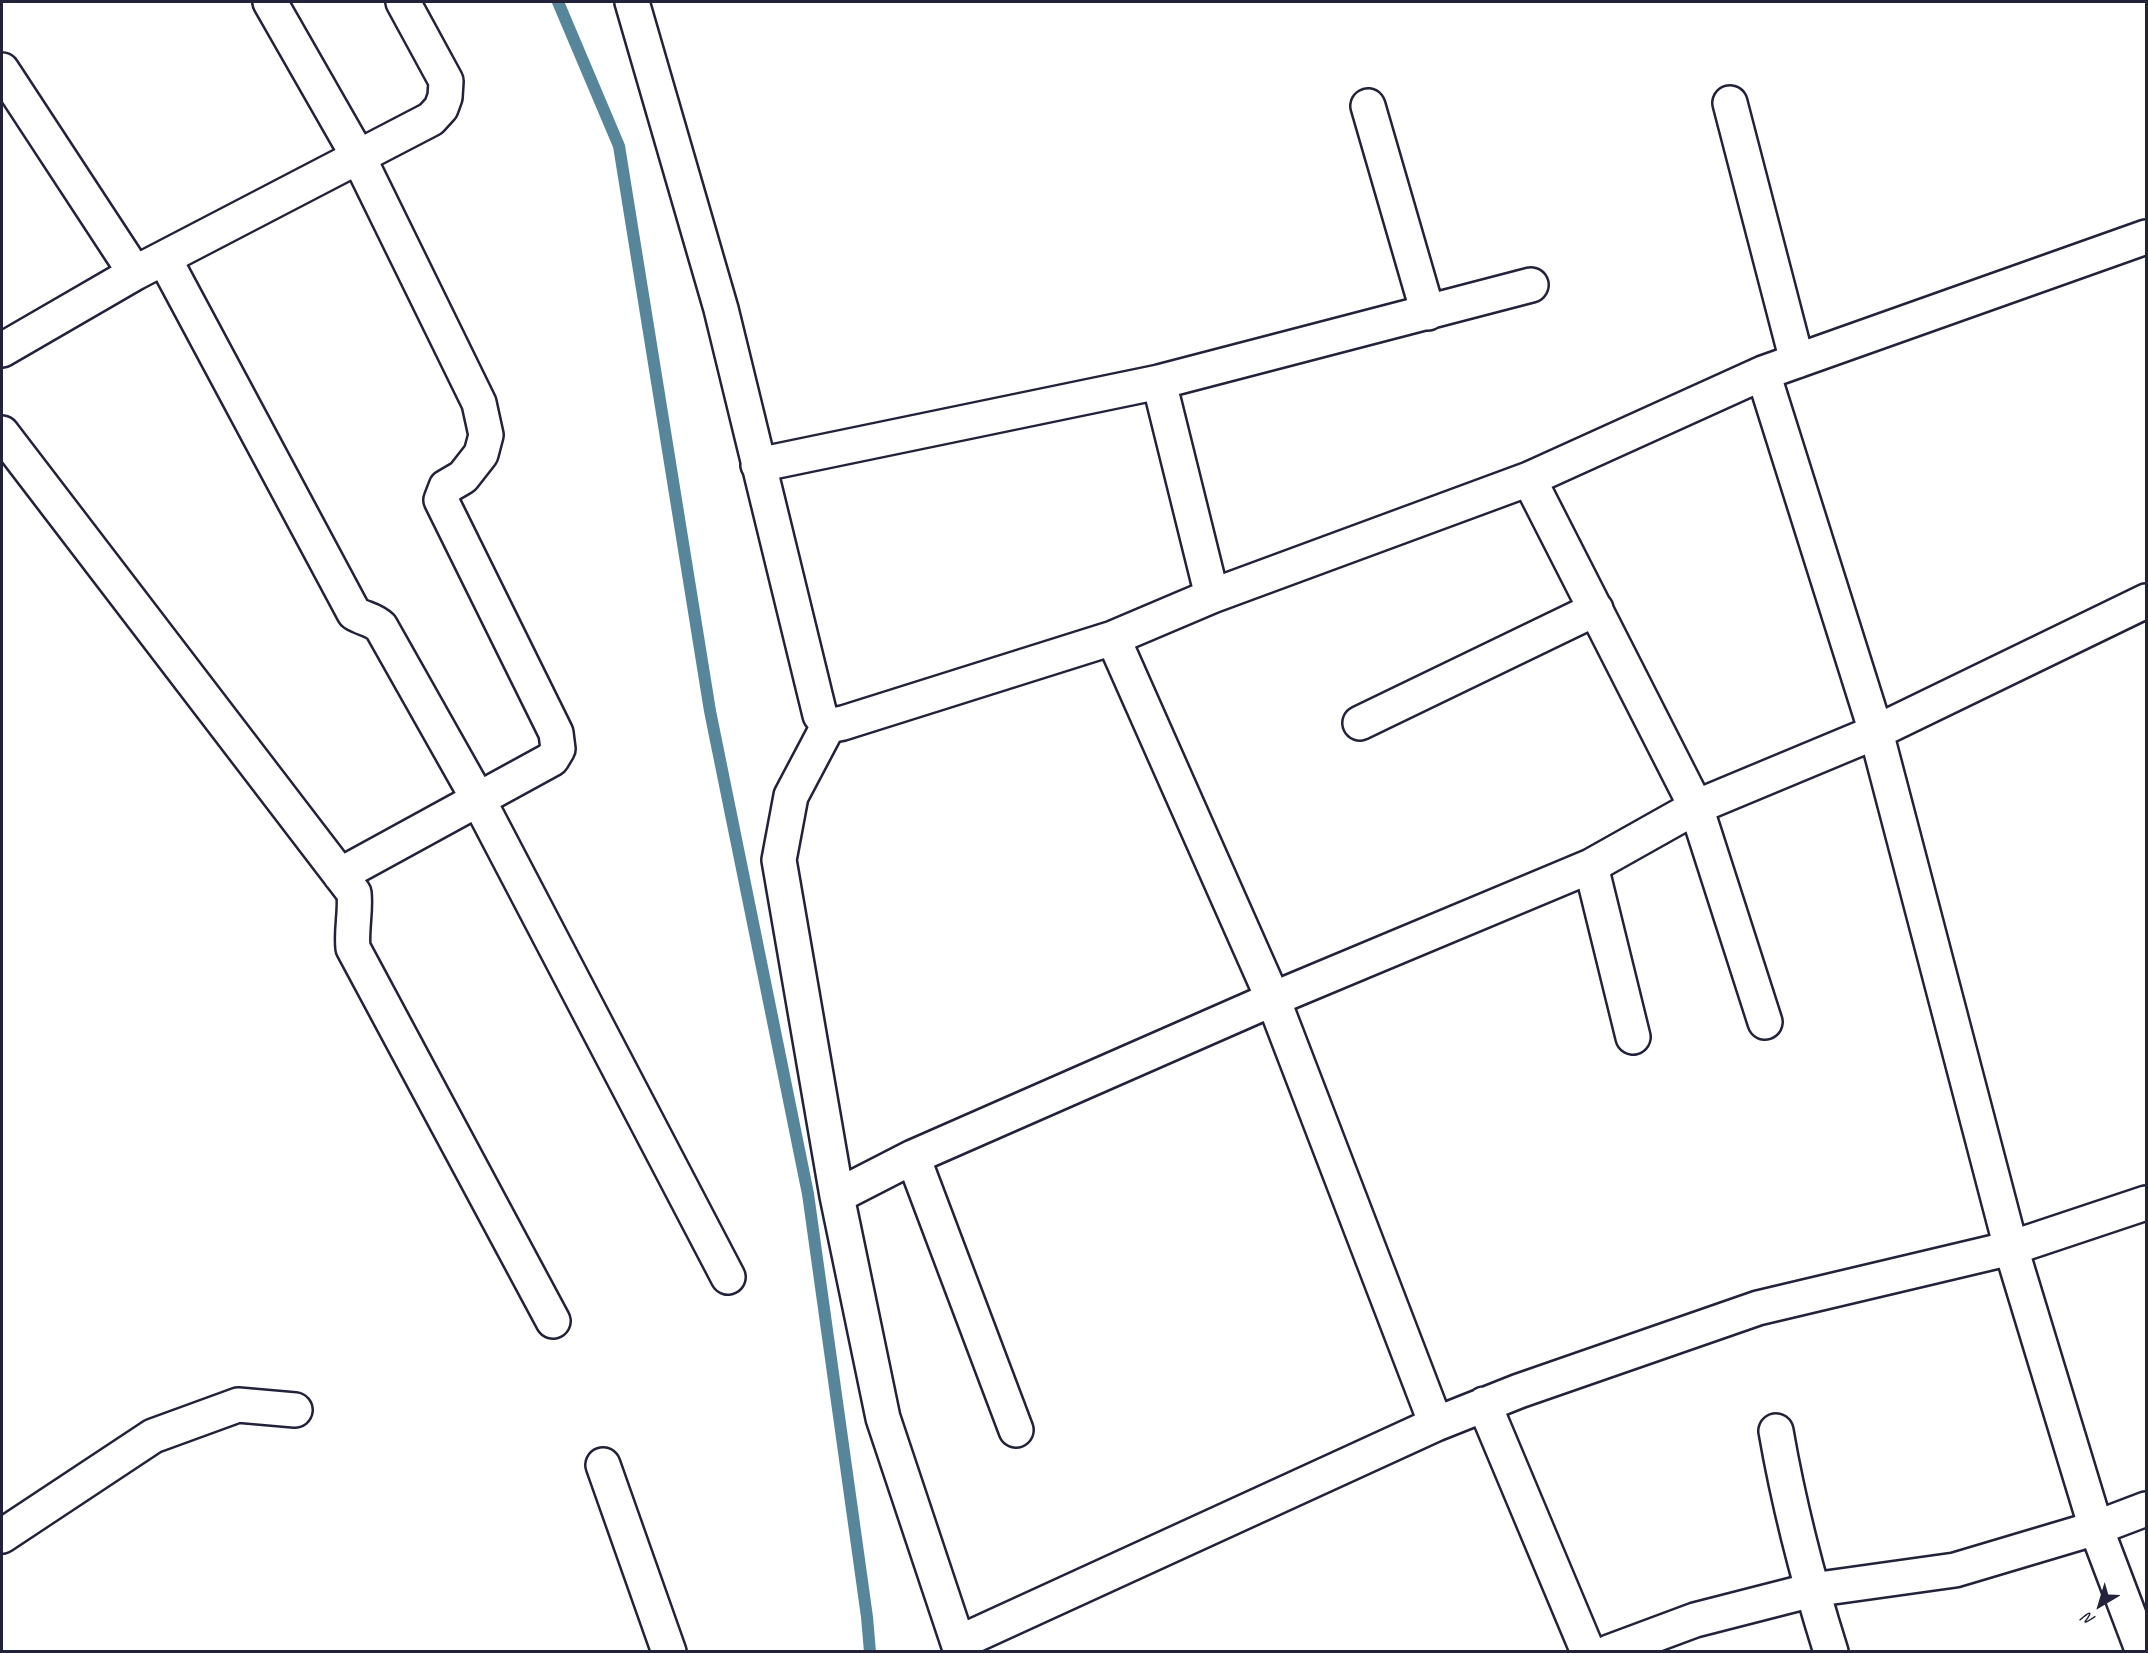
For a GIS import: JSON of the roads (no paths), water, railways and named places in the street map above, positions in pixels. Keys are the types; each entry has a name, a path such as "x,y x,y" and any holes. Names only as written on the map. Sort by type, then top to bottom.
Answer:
{"street":[{"path":"270,2 358,156 480,403 486,435 481,454 463,477 446,487 441,500 556,733 558,749 552,759 340,875"},
{"path":"2,350 135,273 431,118 441,108 445,97 446,81 403,2"},
{"path":"632,2 721,309 820,715 828,726"},
{"path":"2,70 135,273"},
{"path":"1730,103 1797,361"},
{"path":"1368,106 1428,313"},
{"path":"828,726 1113,638 1212,596 1529,478 1763,373 2146,237"},
{"path":"164,258 354,614 375,621 381,627 478,799 728,1276"},
{"path":"758,465 1159,382 1531,285"},
{"path":"1763,373 1876,732 2011,1248 2096,1528 2143,1652"},
{"path":"1159,382 1212,596"},
{"path":"2,433 354,893 356,910 351,932 353,948 553,1320"},
{"path":"1529,478 1696,807 1765,1022"},
{"path":"837,1196 914,1157 1273,999 1591,866 1696,807 1876,732 2146,601"},
{"path":"1360,723 1596,609"},
{"path":"1113,638 1273,999 1436,1424"},
{"path":"828,726 791,796 779,860 837,1196 883,1418 960,1647 1436,1424 1484,1404 1758,1308 2011,1248 2146,1203"},
{"path":"1591,866 1633,1037"},
{"path":"914,1157 1016,1430"},
{"path":"1484,1404 1588,1652"},
{"path":"2,1536 153,1436 238,1405 295,1410"},
{"path":"1776,1431 1785,1485 1812,1590 1831,1652"},
{"path":"603,1465 669,1652"},
{"path":"1609,1652 1695,1620 1812,1590 1955,1570 2096,1528 2146,1509"}],"waterway":[{"path":"558,2 619,146 710,711 808,1194 870,1652"}]}
